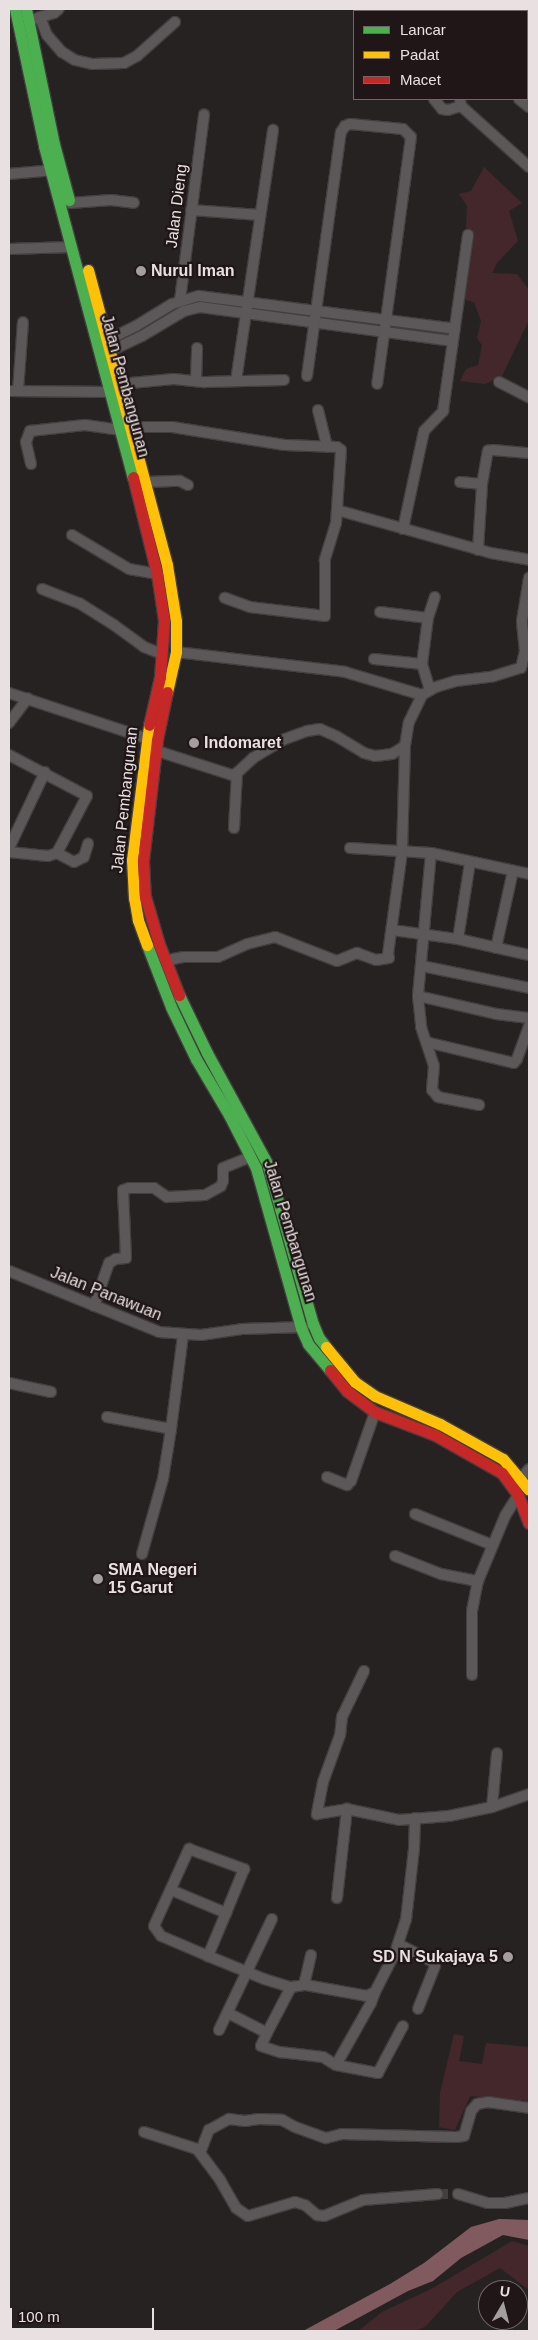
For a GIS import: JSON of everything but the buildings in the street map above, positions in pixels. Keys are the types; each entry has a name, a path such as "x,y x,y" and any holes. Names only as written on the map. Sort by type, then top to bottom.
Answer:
{"main road":[{"name":"Jalan Pembangunan","path":"15,9 56,170 72,247 104,348 120,384 126,428 157,574 164,621 162,654 164,684"},
{"name":"Jalan Pembangunan","path":"32,16 56,170 70,203 104,348 110,392 146,482 167,565 176,621 176,652 164,684 151,744 132,860 134,898 147,945 171,1007 267,1163 312,1324 319,1338 355,1382 375,1396 440,1424 503,1459 521,1478 529,1490"},
{"name":"Jalan Pembangunan","path":"151,744 143,861 145,896 158,941 209,1070 250,1156 268,1206 301,1328 308,1344 347,1391 375,1412 435,1435 472,1454 502,1473 518,1495 529,1523"},
{"path":"147,945 158,941"}],"street":[{"path":"32,16 54,13 59,9"},
{"path":"32,16 62,52 76,60 93,64 124,63 137,56 175,22"},
{"path":"435,100 442,108 448,110 461,102 529,167"},
{"name":"Jalan Dieng","path":"180,300 204,115"},
{"path":"307,376 342,132 345,126 350,124 403,129 411,137 378,384"},
{"path":"236,381 273,130"},
{"path":"9,174 56,170"},
{"path":"70,203 112,200 134,203"},
{"path":"191,210 260,215"},
{"path":"403,529 424,431 443,411 468,235"},
{"path":"9,249 72,247"},
{"path":"104,348 136,326 180,300 205,296 387,321 455,328"},
{"path":"104,348 142,336 193,308 453,341"},
{"path":"23,322 13,391 110,392"},
{"path":"136,326 142,336"},
{"path":"196,380 197,348"},
{"path":"120,384 174,379 284,380"},
{"path":"498,382 529,397"},
{"path":"318,410 327,447"},
{"path":"31,464 26,442 30,431 85,425 126,428 172,427 285,445 337,447 342,453 336,523 325,560 325,616 250,607 226,598"},
{"path":"478,550 482,484 488,451 529,453"},
{"path":"146,482 180,481 188,485"},
{"path":"460,482 482,484"},
{"path":"337,510 478,550 529,560"},
{"path":"72,535 129,569 157,574"},
{"path":"176,652 345,672 426,693 456,681 525,671 522,621 529,578"},
{"path":"42,589 79,603 144,647 162,654"},
{"path":"167,964 173,959 183,957 218,957 247,944 275,937 336,961 357,953 382,960 390,958 388,954 402,852 405,746 409,722 426,693 422,664 428,618 435,597"},
{"path":"380,612 428,618"},
{"path":"374,659 422,664"},
{"path":"9,693 28,698 151,744 224,774 237,773 254,758 286,740 307,731 327,731 364,753 375,756 392,754 405,746"},
{"path":"9,723 28,698"},
{"path":"9,755 45,772 87,796 57,853 48,856 9,852"},
{"path":"9,848 45,772"},
{"path":"234,828 237,773"},
{"path":"57,853 74,862 79,861 87,853 88,844"},
{"path":"350,848 431,853 529,874"},
{"path":"431,853 418,996 421,1027 434,1066 432,1090 438,1097 479,1105"},
{"path":"458,939 470,862"},
{"path":"496,948 513,871"},
{"path":"392,930 458,939 529,955"},
{"path":"422,966 529,988"},
{"path":"418,996 496,1014 529,1018"},
{"path":"426,1042 514,1063 529,1026"},
{"path":"94,1306 109,1263 116,1259 126,1258 123,1190 129,1188 154,1188 167,1198 205,1194 221,1186 224,1181 223,1168 250,1156"},
{"name":"Jalan Panawuan","path":"9,1271 159,1332 201,1335 242,1329 301,1328 312,1324"},
{"path":"142,1554 163,1479 183,1335"},
{"path":"9,1384 50,1392"},
{"path":"327,1477 347,1486 351,1481 375,1412"},
{"path":"107,1417 171,1429"},
{"path":"521,1478 529,1468"},
{"path":"472,1676 472,1611 478,1581 492,1546 518,1495"},
{"path":"415,1514 492,1546"},
{"path":"395,1556 441,1574 478,1581"},
{"path":"364,1671 342,1717 340,1735 323,1782 316,1811 320,1814 347,1809 392,1819 449,1816 492,1807 529,1794"},
{"path":"492,1807 498,1753"},
{"path":"337,1898 347,1809"},
{"path":"336,2065 371,2004 398,1944 406,1920 414,1849 415,1818"},
{"path":"208,1956 244,1869 189,1850 154,1926 162,1936 208,1956 248,1972 290,1987 306,1985 367,1996 375,1992"},
{"path":"171,1890 226,1913"},
{"path":"219,2030 272,1919"},
{"path":"398,1944 433,1962 435,1966 418,2009"},
{"path":"306,1985 305,1980 311,1955"},
{"path":"290,1987 261,2046 280,2052 323,2056 336,2065 378,2073 403,2026"},
{"path":"228,2013 267,2033"},
{"path":"200,2152 209,2130 232,2118 245,2121 259,2119 282,2120 295,2127 326,2138 342,2134 456,2137 464,2136 471,2111 477,2104 488,2102 529,2108"},
{"path":"144,2132 200,2152 220,2180 236,2208 248,2216 295,2202 305,2205 317,2215 324,2216 363,2200 438,2194"},
{"path":"458,2194 487,2203 506,2203 529,2198"}],"shaded area":[{"path":"484,167 522,203 509,211 518,241 497,263 492,273 517,274 529,290 529,320 502,376 485,384 460,381 466,369 478,365 482,345 477,338 481,321 474,302 465,300 473,230 466,228 467,206 459,194 471,191"},
{"path":"454,2034 464,2036 459,2061 482,2064 486,2043 529,2047 529,2101 470,2096 455,2130 439,2127 440,2093"},
{"path":"499,2219 529,2220 529,2240 503,2235 461,2258 433,2281 408,2291 334,2331 303,2331 390,2284 424,2263 471,2227"},
{"path":"512,2241 529,2246 529,2290 528,2280 516,2280 500,2268 457,2292 426,2326 416,2331 358,2331 382,2312 433,2288"}],"tunnel":[{"path":"438,2194 458,2194"}],"traffic: fast":[{"path":"15,9 44,146 133,477"},
{"path":"26,9 54,144 69,200"},
{"path":"147,945 171,1007 196,1059 229,1115 256,1168 301,1328 308,1344 330,1370"},
{"path":"179,995 207,1053 267,1163 313,1324 319,1338 326,1347"}],"traffic: slow":[{"path":"88,270 167,565 176,621 176,652 167,692"},
{"path":"147,945 138,920 134,898 132,860 149,725"},
{"path":"326,1347 355,1382 375,1396 440,1424 503,1459 529,1490"}],"traffic: jam":[{"path":"133,477 157,574 164,621 160,677 149,725"},
{"path":"167,692 157,740 143,861 145,896 159,944 179,995"},
{"path":"330,1370 347,1391 375,1412 435,1435 502,1473 518,1495 529,1523"}],"place":[{"name":"Nurul Iman","path":"141,271"},
{"name":"Indomaret","path":"194,743"},
{"name":"SMA Negeri 15 Garut","path":"98,1579"},
{"name":"SD N Sukajaya 5","path":"508,1957"}]}
